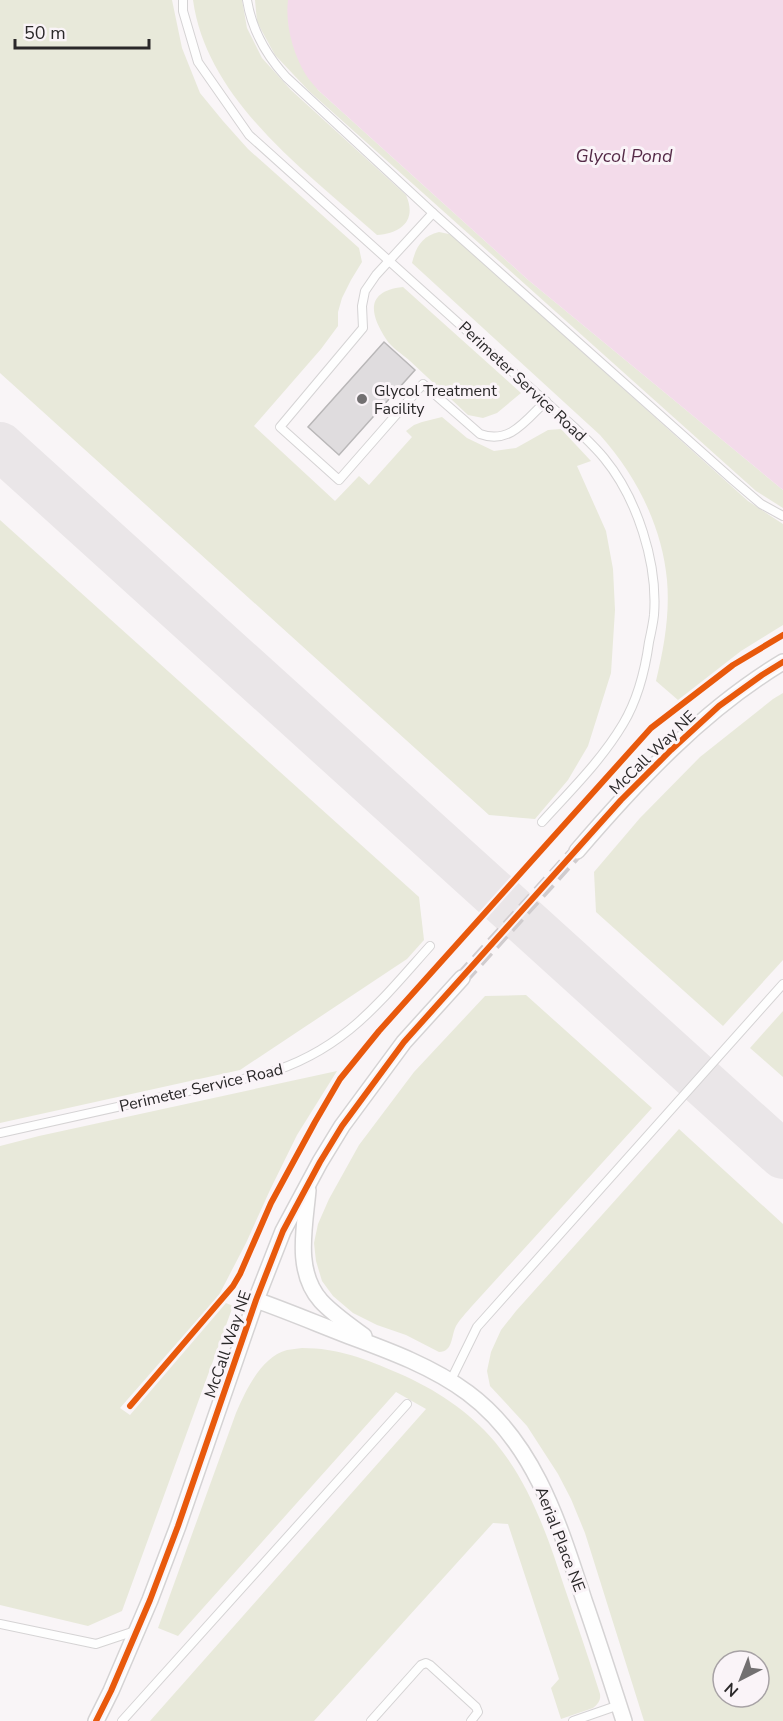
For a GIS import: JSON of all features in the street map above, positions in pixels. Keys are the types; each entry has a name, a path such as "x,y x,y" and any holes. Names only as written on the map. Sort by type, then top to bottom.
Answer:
{"street":[{"name":"McCall Way NE","path":"578,850 621,800 671,750 719,706 783,662"},
{"name":"McCall Way NE","path":"96,1721 138,1630 178,1526 256,1300 283,1231 342,1126 404,1042 462,978"},
{"path":"309,1185 304,1257 309,1281 314,1292 331,1311 378,1347"},
{"name":"Aerial Place NE","path":"256,1300 378,1347 427,1369 468,1394 487,1410 521,1450 536,1474 562,1533 620,1716"}],"lane":[{"name":"Perimeter Service Road","path":"183,0 183,11 198,62 249,135 546,401 604,458 631,503 642,531 653,586 654,615 645,668 637,695 624,722 609,745 542,822"},
{"path":"247,0 249,15 263,48 286,77 433,213 733,480 761,504 783,516"},
{"path":"433,213 376,275 365,291 362,306 363,328 280,427 339,480 423,384 480,434 490,437 501,437 510,433 546,401"},
{"name":"Perimeter Service Road","path":"0,1133 265,1074 308,1058 336,1041 363,1019 430,946"},
{"path":"450,1382 477,1327 783,984"},
{"path":"122,1721 407,1404"},
{"path":"0,1624 96,1644 138,1630"},
{"path":"371,1721 421,1665 426,1664 430,1665 476,1707 478,1712 471,1721"},
{"path":"573,1721 620,1716"}],"shaded area":[{"path":"0,0 172,0 182,48 200,93 248,149 359,248 362,262 342,298 338,312 338,326 254,426 335,501 359,476 369,485 412,437 406,431 414,425 442,417 467,438 494,451 516,448 548,430 561,429 591,461 577,466 606,531 613,569 615,610 611,673 588,746 568,780 535,819 489,815 0,373"},
{"path":"193,0 242,0 247,28 262,58 291,90 406,195 410,212 405,224 394,231 377,235 291,159 264,131 239,102 218,70 202,36"},
{"path":"255,0 288,0 289,28 318,90 527,279 783,490 783,508 756,491 309,91 275,55 257,22"},
{"path":"439,232 457,239 748,501 783,524 783,625 741,651 678,700 656,681 666,631 667,580 653,521 636,484 600,435 412,263 424,239"},
{"path":"403,287 521,393 497,413 483,418 468,415 391,345 380,329 374,312 377,298 391,289"},
{"path":"0,520 419,897 424,940 407,959 240,1070 0,1123"},
{"path":"783,693 783,960 723,1026 596,912 594,872 640,818 700,757"},
{"path":"526,995 652,1108 472,1306 456,1326 447,1349 439,1352 406,1335 377,1325 353,1313 333,1296 322,1281 316,1261 314,1243 318,1224 359,1145 414,1072 485,996"},
{"path":"783,1011 783,1077 750,1048"},
{"path":"337,1071 297,1135 219,1295 120,1408 130,1415 226,1303 233,1306 122,1611 88,1626 0,1605 0,1146"},
{"path":"679,1129 783,1224 783,1721 644,1721 585,1533 571,1499 527,1426 490,1386 487,1371 491,1352 501,1330"},
{"path":"315,1348 352,1355 412,1379 463,1411 495,1442 528,1493 552,1550 600,1694 599,1702 593,1708 561,1719 551,1688 559,1679 508,1524 493,1523 314,1721 150,1721 426,1409 396,1392 178,1636 158,1628 236,1413 245,1394 269,1360 287,1350"}],"water":[{"name":"Glycol Pond","path":"288,0 783,0 783,490 527,279 318,90 301,67 294,48 289,29"}],"building":[{"name":"Glycol Treatment Facility","path":"384,342 415,370 339,455 308,427"}],"taxiway":[{"path":"0,446 783,1155"}],"tunnel":[{"path":"462,978 577,851"}],"cycle path":[{"path":"130,1406 233,1286 271,1203 315,1122 340,1079 379,1031 651,728 733,665 783,635"},
{"path":"96,1721 150,1600 256,1300 283,1231 342,1126 404,1042 621,800 719,706 783,662"}],"place":[{"name":"Glycol Treatment Facility","path":"362,399"}]}
